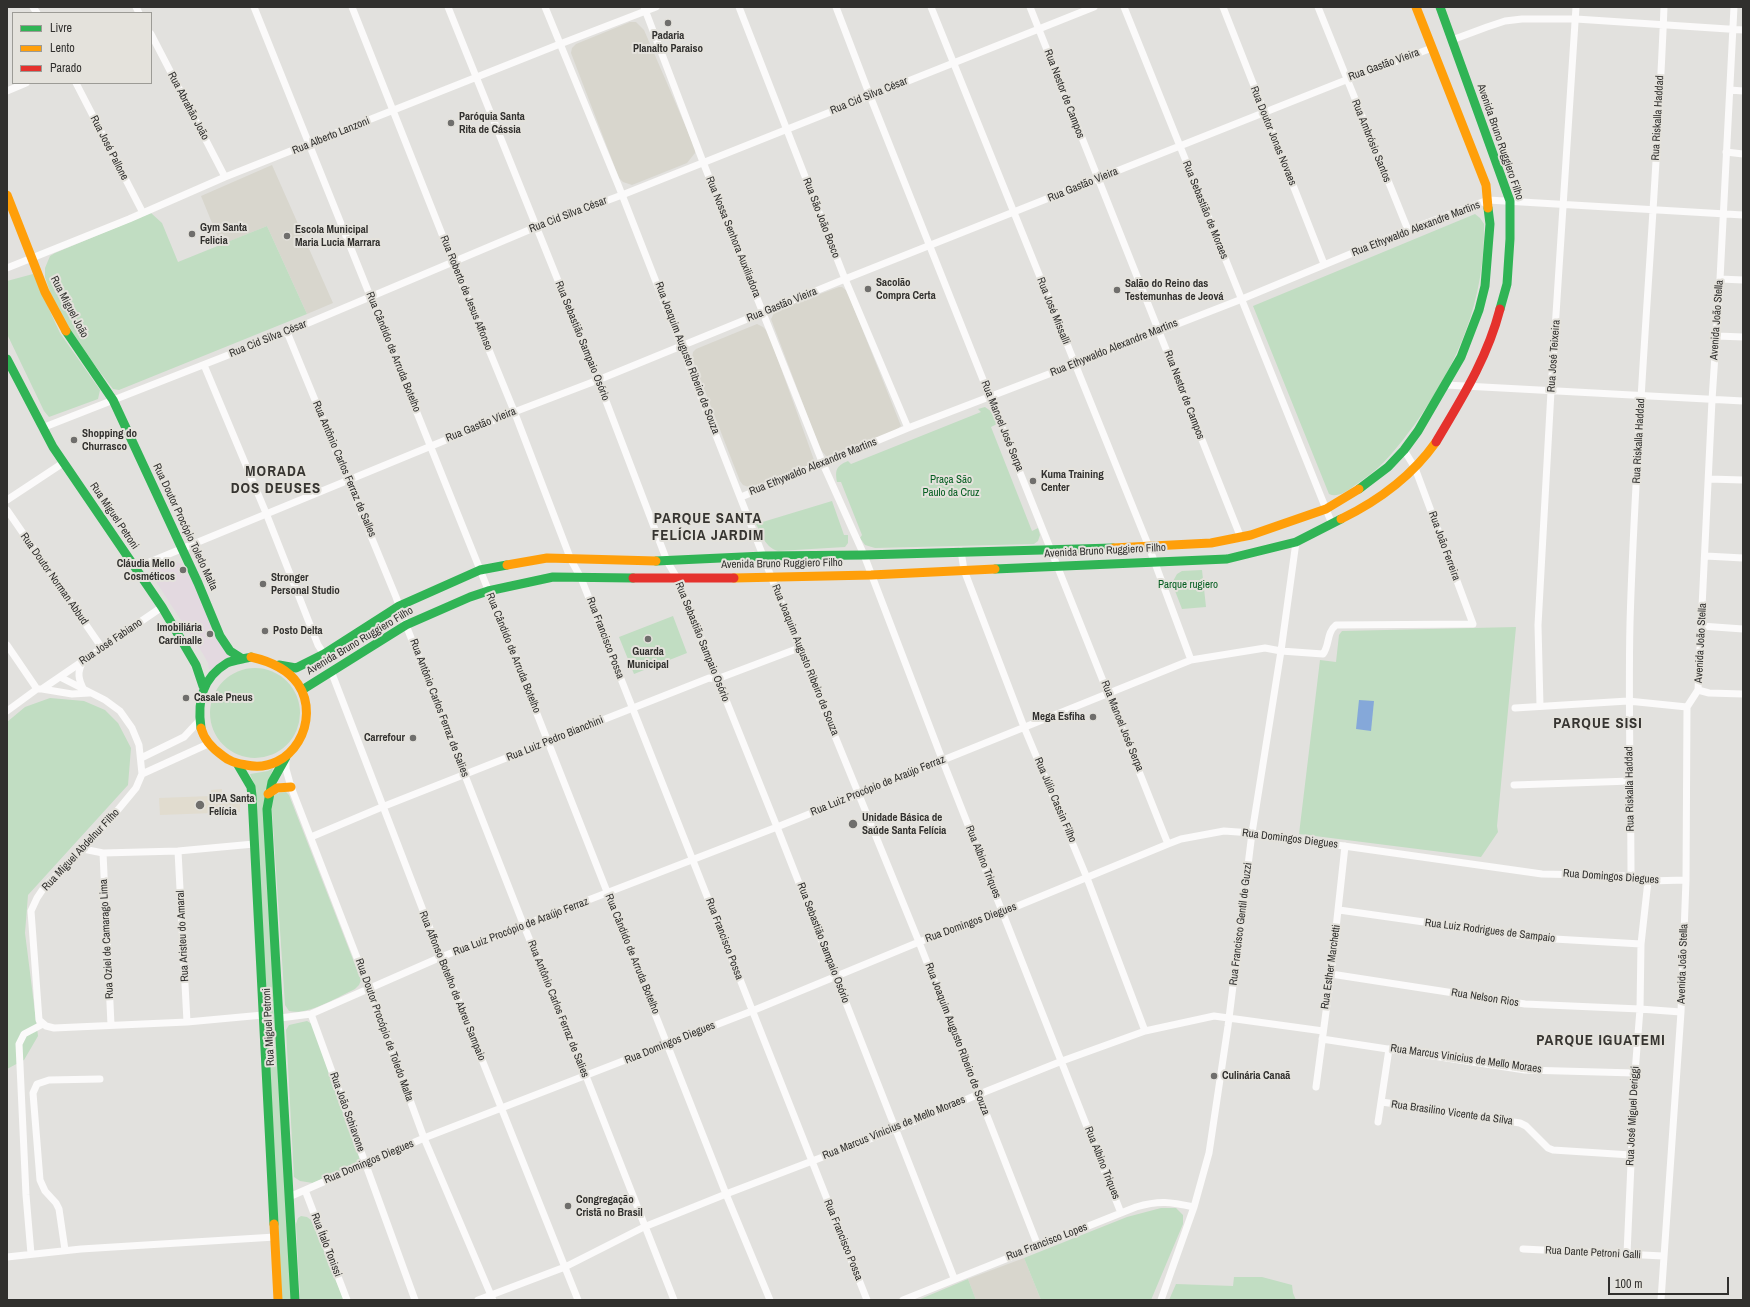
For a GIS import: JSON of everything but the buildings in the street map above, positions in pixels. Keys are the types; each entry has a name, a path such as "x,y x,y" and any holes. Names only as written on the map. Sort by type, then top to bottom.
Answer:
{"main road":[{"name":"Avenida Bruno Ruggiero Filho","path":"279,665 296,668 324,654 400,606 480,570 547,558 571,560 668,562 764,556 864,555 1051,548 1149,547 1211,543 1241,538 1326,509 1353,494 1375,478 1404,450 1446,385 1461,357 1470,335 1479,310 1485,286 1490,224 1486,185 1416,7"},
{"name":"Avenida Bruno Ruggiero Filho","path":"302,690 406,625 488,590 553,577 676,578 871,575 1153,561 1227,560 1296,542 1360,510 1387,492 1415,468 1435,443 1470,386 1494,332 1507,284 1510,201 1440,7"},
{"name":"Rua Miguel João","path":"7,195 33,258 45,292 64,328 113,400"},
{"name":"Rua Miguel Petroni","path":"7,359 10,369 42,428 63,462 162,607 196,665 203,686"},
{"name":"Rua Doutor Procópio Toledo Malta","path":"113,400 198,583 220,636 230,651 241,658"},
{"path":"241,658 264,659 279,665 293,676 302,690 306,707 305,726 297,743 286,757 265,765 252,766 238,764 230,762 218,755 208,744 198,721 198,702 203,686 216,671 241,658"},
{"name":"Rua Miguel Petroni","path":"286,757 276,770 268,794 267,809 295,1300"},
{"name":"Rua Miguel Petroni","path":"238,764 251,787 278,1300"},
{"path":"268,794 277,788 291,787"}],"street":[{"name":"Rua Cândido de Arruda Botelho","path":"254,7 431,446 726,1194 770,1300"},
{"name":"Rua Roberto de Jesus Affonso","path":"352,7 514,411 571,560 581,578"},
{"name":"Rua Sebastião Sampaio Osório","path":"448,7 598,380 668,562 676,578 777,827 954,1278"},
{"name":"Rua Joaquim Augusto Ribeiro de Souza","path":"545,7 622,195 799,648 919,942 1038,1246"},
{"name":"Rua Alberto Lanzoni","path":"7,268 143,213 225,177 309,145 645,9 656,7"},
{"name":"Rua São João Bosco","path":"739,7 845,279 908,428"},
{"name":"Rua Manoel José Serpa","path":"836,7 870,96 1168,844"},
{"name":"Rua José Missalli","path":"931,7 1149,547 1191,660"},
{"name":"Rua Nestor de Campos","path":"1030,7 1097,179 1241,538"},
{"name":"Rua Cid Silva César","path":"42,428 287,332 536,227 787,130 1094,7"},
{"name":"Rua Sebastião de Moraes","path":"1124,7 1332,524"},
{"name":"Rua Doutor Jonas Novaes","path":"1223,7 1324,264"},
{"name":"Rua Ambrósio Santos","path":"1318,7 1346,80 1408,230"},
{"name":"Rua José Teixeira","path":"1540,706 1538,625 1551,391 1576,7"},
{"name":"Rua Riskalla Haddad","path":"1631,876 1631,781 1628,701 1630,621 1641,395 1664,7"},
{"name":"Avenida João Stella","path":"1661,1300 1680,1012 1686,880 1687,708 1698,690 1706,556 1712,400 1717,336 1734,7"},
{"name":"Rua Nossa Senhora Auxiliadora","path":"645,9 703,162 823,464 864,555"},
{"path":"1452,40 1505,21 1522,19 1576,19 1743,30"},
{"name":"Rua Abrahão João","path":"152,36 225,177"},
{"name":"Rua Gastão Vieira","path":"135,568 514,411 598,380 763,312 1263,112 1432,48"},
{"path":"7,91 24,84"},
{"name":"Rua José Pallone","path":"77,84 143,213"},
{"path":"1730,90 1743,91"},
{"path":"1726,152 1743,154"},
{"path":"1488,200 1743,215"},
{"name":"Rua Ethywaldo Alexandre Martins","path":"741,497 908,428 1075,364 1158,330 1242,299 1408,230 1488,200"},
{"path":"1720,280 1743,280"},
{"name":"Rua Antônio Carlos Ferraz de Salles","path":"287,332 349,479 400,606"},
{"path":"1717,336 1743,337"},
{"path":"204,365 266,514 318,645 324,654"},
{"path":"1446,385 1743,401"},
{"name":"Rua João Ferreira","path":"1404,450 1415,468 1473,624"},
{"path":"7,500 63,462"},
{"path":"1709,479 1743,480"},
{"name":"Rua Doutor Norman Abbud","path":"7,510 102,648"},
{"name":"Rua Francisco Gentil de Guzzi","path":"1161,1300 1194,1207 1210,1152 1229,1017 1252,833 1281,651 1296,542"},
{"name":"Rua Júlio Cassin Filho","path":"961,551 964,570 1024,727 1087,878 1145,1031"},
{"name":"Rua Albino Triques","path":"864,555 942,759 1121,1213"},
{"path":"1706,556 1743,558"},
{"name":"Rua Francisco Possa","path":"581,578 867,1300"},
{"name":"Rua Antônio Carlos Ferraz de Salies","path":"400,606 406,625 524,926 586,1076 644,1227 674,1300"},
{"name":"Rua José Fabiano","path":"60,677 162,607"},
{"name":"Rua Luiz Procópio de Araújo Ferraz","path":"280,1018 311,1014 441,957 608,893 693,858 777,827 942,759 1109,694 1191,660 1265,648 1281,651 1323,654 1326,649 1331,629 1336,625 1473,624"},
{"path":"1701,626 1743,629"},
{"path":"7,645 39,689 72,694 88,692"},
{"name":"Rua Luiz Pedro Bianchini","path":"312,837 382,807 709,678 717,679 799,648"},
{"path":"83,661 78,671 81,684 88,692"},
{"name":"Rua Affonso Botelho de Abreu Sampaio","path":"331,671 382,807 578,1300"},
{"path":"7,711 39,689 60,677 105,700 120,711 132,728 139,744 142,774 208,744"},
{"path":"1698,690 1709,693 1743,694"},
{"path":"1515,708 1628,701 1687,708"},
{"path":"141,758 184,737 198,721"},
{"name":"Rua Doutor Procópio de Toledo Malta","path":"286,757 286,769 291,787 312,837 424,1138 492,1298"},
{"name":"Rua Miguel Abdelnur Filho","path":"43,1024 39,1020 31,911 45,886 83,849 127,800 136,788 142,774"},
{"path":"1514,785 1631,781"},
{"name":"Rua Domingos Diegues","path":"289,1197 424,1138 836,978 919,942 1003,912 1181,839 1224,831 1252,833 1542,874 1631,876 1648,881 1686,880"},
{"path":"83,849 103,853 178,850 254,844"},
{"name":"Rua Esther Marchetti","path":"1316,1087 1339,910 1345,846"},
{"name":"Rua Aristeu do Amaral","path":"178,850 187,1022"},
{"name":"Rua Oziel de Camarago Lima","path":"103,853 111,1025"},
{"name":"Rua José Miguel Deriggi","path":"1627,1254 1642,944 1648,881"},
{"name":"Rua Luiz Rodrigues de Sampaio","path":"1339,910 1537,938 1642,944"},
{"name":"Rua Nelson Rios","path":"1331,974 1525,1004 1640,1008 1680,1012"},
{"name":"Rua João Schiavone","path":"311,1014 415,1300"},
{"path":"31,1254 26,1195 19,1044 24,1034 43,1024 54,1028 187,1022 263,1015"},
{"name":"Rua Marcus Vinicius de Mello Moraes","path":"478,1300 492,1298 565,1267 644,1227 896,1129 978,1094 1062,1061 1145,1031 1214,1016 1323,1031"},
{"name":"Rua Marcus Vinicius de Mello Moraes","path":"1322,1039 1525,1070 1635,1073"},
{"path":"1378,1122 1389,1049"},
{"path":"65,1250 59,1210 56,1203 45,1191 40,1180 33,1093 37,1084 49,1080 100,1079"},
{"name":"Rua Brasilino Vicente da Silva","path":"1382,1102 1520,1122 1548,1148 1553,1150 1631,1155"},
{"name":"Rua Ítalo Tonissi","path":"305,1190 347,1300"},
{"name":"Rua Francisco Lopes","path":"903,1300 954,1278 1121,1213 1154,1202 1170,1202 1194,1207"},
{"path":"7,1257 65,1250 275,1237"},
{"name":"Rua Dante Petroni Galli","path":"1523,1249 1663,1256"}],"shaded area":[{"path":"630,22 636,22 644,30 695,148 695,153 687,163 632,185 623,182 619,178 571,53 572,48 576,44"},
{"name":"Escola Municipal Maria Lucia Marrara","path":"272,165 333,303 307,314 267,226 221,245 201,196"},
{"path":"842,287 847,291 901,426 896,430 830,456 826,456 820,449 771,319 777,310"},
{"path":"757,324 768,332 814,460 811,465 751,488 743,485 740,481 692,358 693,352 696,349"},
{"path":"172,561 182,564 188,572 233,659 213,670 209,669 208,663 203,654 151,574 153,569"},
{"name":"UPA Santa Felícia","path":"222,789 222,795 240,794 240,812 160,815 159,798 211,796 211,790"},
{"path":"1024,1258 1041,1300 976,1300 968,1279"}],"green space":[{"path":"151,213 162,223 178,262 267,226 307,314 119,390 113,389 67,329 54,304 45,277 45,268 50,256 55,253"},
{"path":"1475,214 1484,224 1480,279 1466,329 1456,354 1431,401 1415,424 1384,462 1346,492 1337,495 1329,494 1253,306"},
{"path":"33,274 60,333 100,390 98,399 49,417 44,411 7,334 7,281"},
{"name":"Praça São Paulo da Cruz","path":"985,407 992,412 997,424 991,427 1032,531 1038,528 1040,535 1038,541 1034,544 875,548 865,545 860,538 862,535 841,482 837,482 837,469 848,461 851,464 981,412 978,409"},
{"path":"832,501 844,535 848,535 848,543 845,547 778,551 767,544 756,524"},
{"name":"Parque rugiero","path":"1202,570 1206,607 1182,609 1172,583 1177,574 1182,571"},
{"path":"673,616 687,653 634,674 619,637"},
{"path":"1516,627 1497,826 1498,832 1481,857 1299,834 1320,660 1336,662 1339,635 1342,631"},
{"path":"255,668 272,672 287,681 296,696 300,713 296,730 287,745 272,754 255,758 238,754 223,745 214,730 210,713 214,696 223,681 238,672"},
{"path":"50,698 84,701 105,710 118,723 131,748 128,785 28,895 25,933 38,1036 24,1060 7,1069 7,722 25,707"},
{"path":"273,768 269,781 292,1300 281,1300 255,786 250,774 268,771"},
{"path":"286,792 289,795 361,980 355,989 331,1001 305,1011 296,1012 289,1011 285,1005 272,810 274,796 278,793"},
{"path":"307,1021 312,1024 360,1160 356,1164 313,1183 300,1181 294,1177 286,1030 289,1025"},
{"path":"1161,1208 1176,1208 1183,1215 1183,1224 1151,1300 1041,1300 1024,1258 1127,1217"},
{"path":"301,1216 307,1217 311,1220 344,1300 300,1300 296,1224 298,1218"},
{"path":"1234,1277 1262,1277 1292,1285 1296,1300 1169,1300 1176,1284 1233,1286"},
{"path":"968,1279 976,1300 918,1300"}],"water":[{"path":"1359,700 1374,701 1371,731 1356,729"}],"traffic: fast":[{"path":"1440,7 1510,201 1510,239 1507,284 1500,309"},
{"path":"1359,489 1388,467 1404,450 1418,431 1461,357 1479,310 1485,286 1490,224 1488,208"},
{"path":"66,331 113,400 198,583 220,636 230,651 241,658"},
{"path":"7,359 53,447 162,607 196,665 203,686"},
{"path":"995,569 1227,559 1296,542 1341,519"},
{"path":"656,561 764,556 864,555 1113,548"},
{"path":"279,665 296,668 324,654 399,606 480,570 507,565"},
{"path":"302,690 406,625 470,597 488,591 553,577 633,578"},
{"path":"201,728 201,700 207,683 212,676 227,663 251,657"},
{"path":"286,757 272,782 267,809 295,1300"},
{"path":"238,765 251,787 252,796 274,1224"}],"traffic: slow":[{"path":"1416,7 1486,185 1488,208"},
{"path":"7,195 45,292 66,331"},
{"path":"1341,519 1381,496 1405,477 1427,454 1436,442"},
{"path":"1113,548 1211,543 1251,535 1326,509 1359,489"},
{"path":"507,565 547,558 656,561"},
{"path":"734,578 871,575 995,569"},
{"path":"201,728 212,747 219,753 231,761 246,765 262,766 277,762 289,753 298,742 304,728 306,713 305,698 298,684 294,678 283,669 251,657"},
{"path":"268,794 277,788 291,787"},
{"path":"274,1224 278,1300"}],"traffic: jam":[{"path":"1436,442 1473,378 1488,345 1500,309"},
{"path":"633,578 734,578"}],"place":[{"name":"Padaria Planalto Paraiso","path":"668,23"},
{"name":"Paróquia Santa Rita de Cássia","path":"451,123"},
{"name":"Gym Santa Felicia","path":"192,234"},
{"name":"Escola Municipal Maria Lucia Marrara","path":"287,236"},
{"name":"Sacolão Compra Certa","path":"868,289"},
{"name":"Salão do Reino das Testemunhas de Jeová","path":"1117,290"},
{"name":"Shopping do Churrasco","path":"74,440"},
{"name":"Kuma Training Center","path":"1033,481"},
{"name":"Cláudia Mello Cosméticos","path":"183,570"},
{"name":"Stronger Personal Studio","path":"263,584"},
{"name":"Posto Delta","path":"265,631"},
{"name":"Imobiliária Cardinalle","path":"210,634"},
{"name":"Guarda Municipal","path":"648,639"},
{"name":"Casale Pneus","path":"186,698"},
{"name":"Mega Esfiha","path":"1093,717"},
{"name":"Carrefour","path":"413,738"},
{"name":"UPA Santa Felícia","path":"200,805"},
{"name":"Unidade Básica de Saúde Santa Felícia","path":"853,824"},
{"name":"Culinária Canaã","path":"1214,1076"},
{"name":"Congregação Cristã no Brasil","path":"568,1206"}],"district":[{"name":"MORADA DOS DEUSES","path":"276,480"},
{"name":"PARQUE SANTA FELÍCIA JARDIM","path":"708,528"},
{"name":"PARQUE SISI","path":"1598,724"},
{"name":"PARQUE IGUATEMI","path":"1601,1041"}]}
